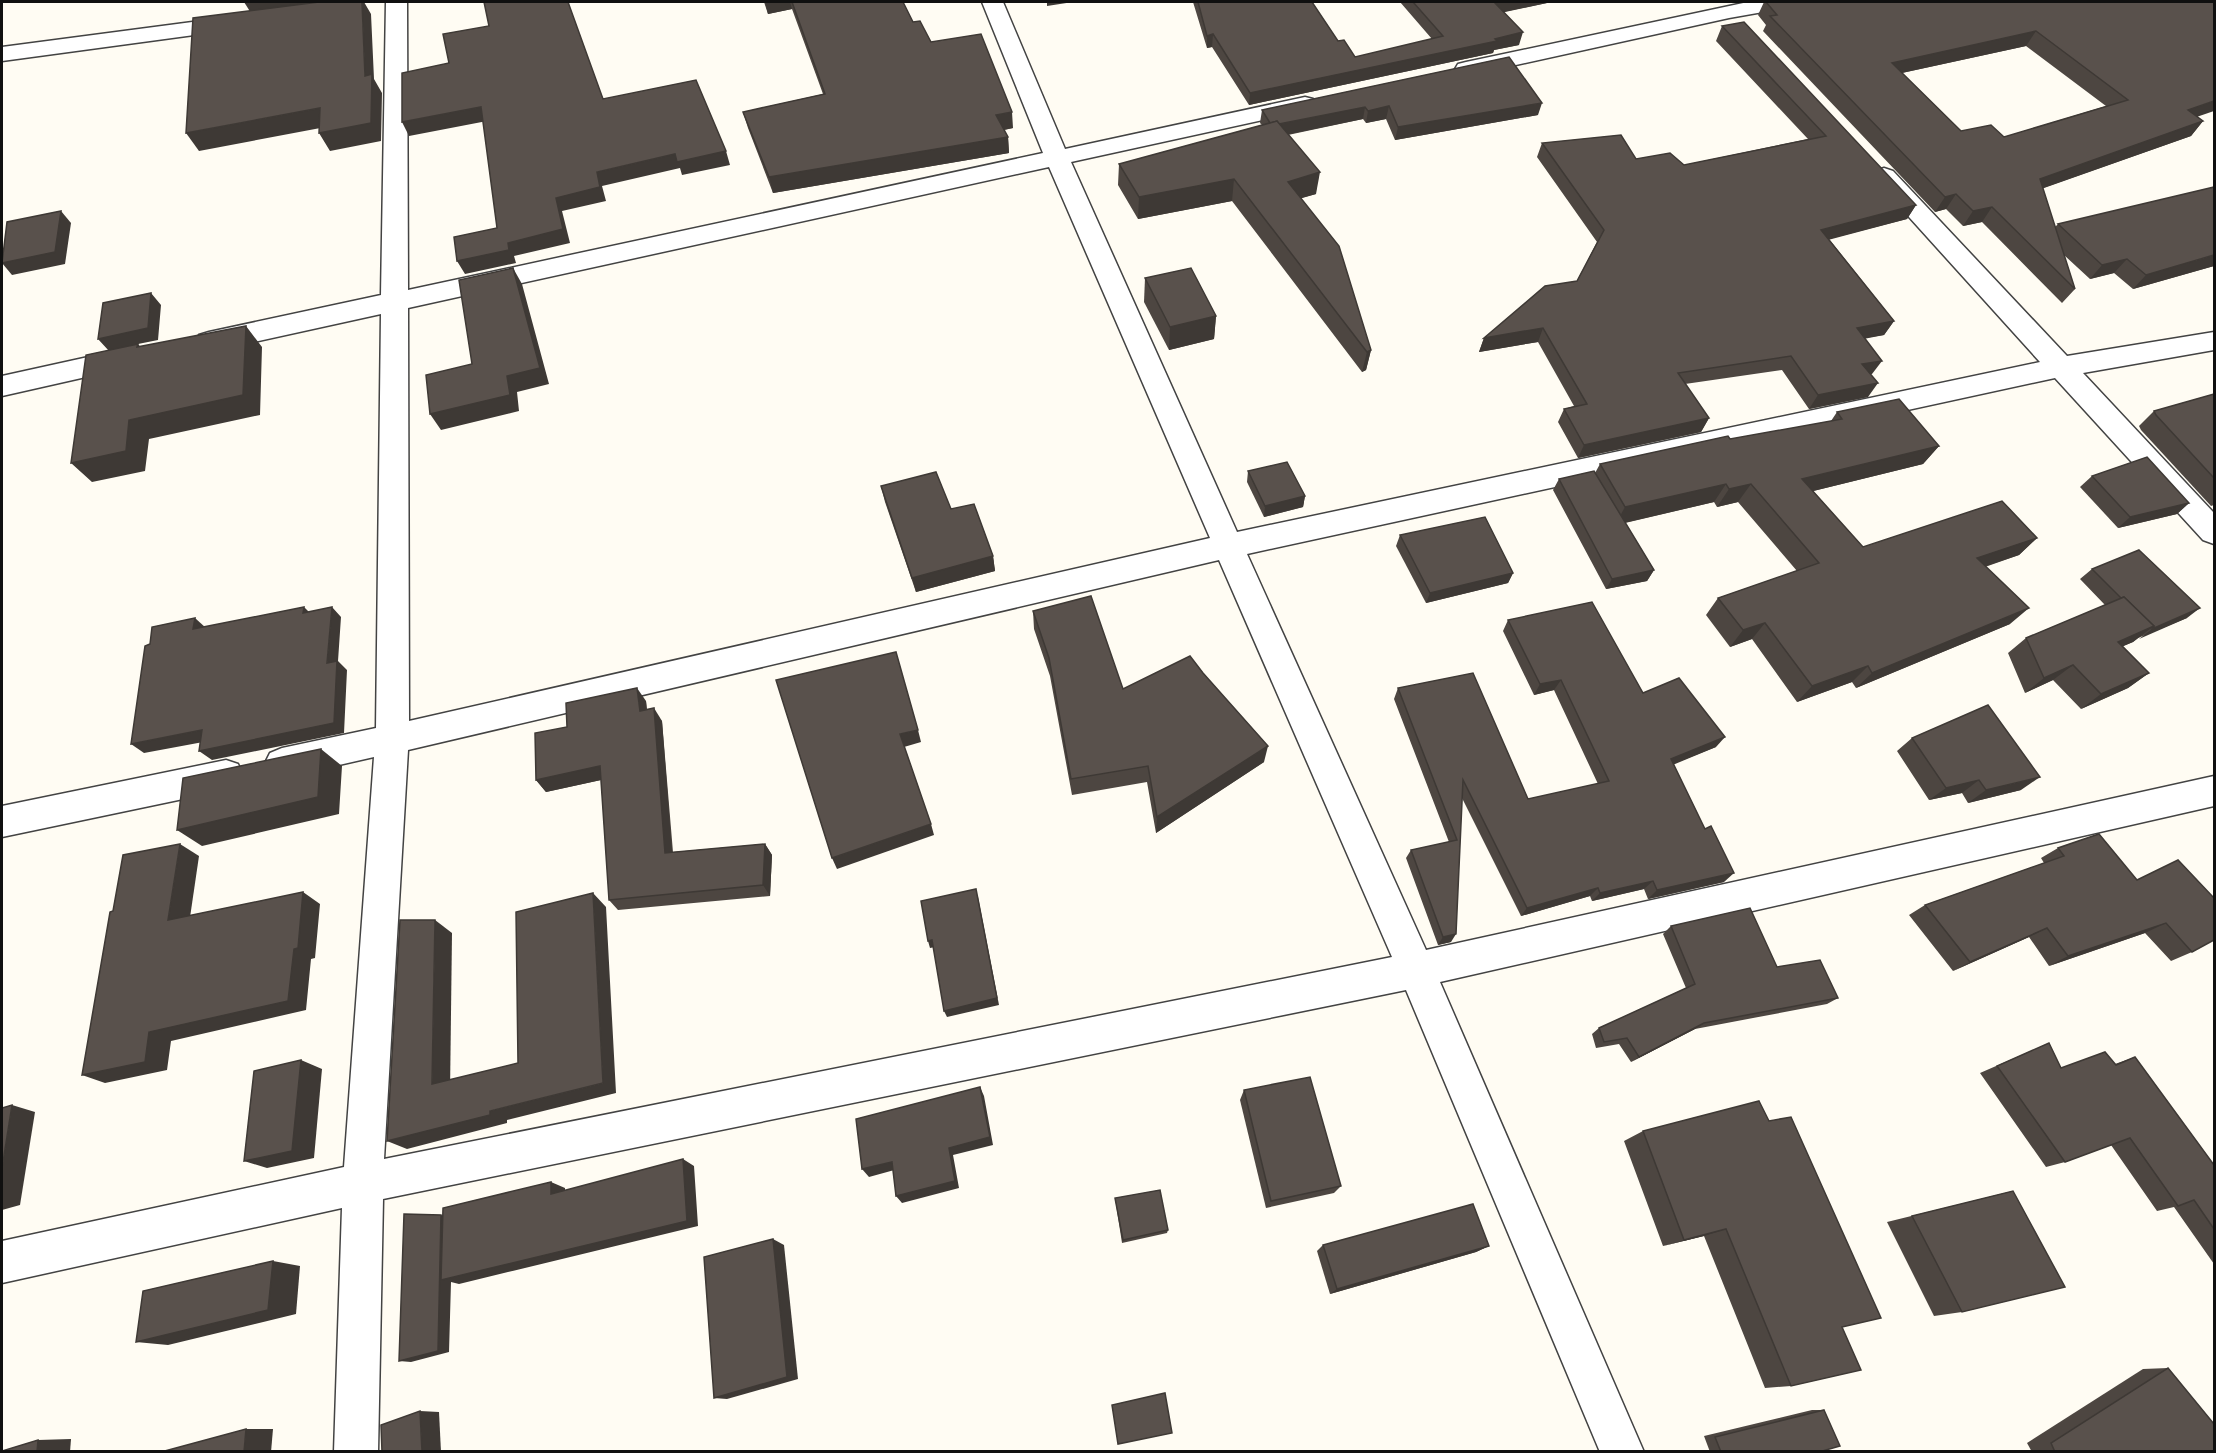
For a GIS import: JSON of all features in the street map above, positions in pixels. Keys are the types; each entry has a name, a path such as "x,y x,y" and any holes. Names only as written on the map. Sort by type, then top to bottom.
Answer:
{"street":[{"path":"356,1452 363,1183 392,739 396,302 391,2"},
{"path":"992,2 1057,159 1416,970 1622,1452"},
{"path":"1439,75 1785,2"},
{"path":"2,54 257,20"},
{"path":"187,346 1323,100"},
{"path":"1868,159 2064,367 2214,532"},
{"path":"2,822 392,739 1227,546 2064,367 2214,341"},
{"path":"2,386 152,354"},
{"path":"2,1262 363,1183 1416,970 2214,791"}],"building":[{"path":"319,2 362,2 365,76 372,74 371,123 319,133 320,108 186,133 193,18"},
{"path":"484,2 568,2 603,99 696,80 726,151 677,162 675,154 597,172 600,187 556,198 563,229 508,243 509,250 457,261 454,237 497,228 481,107 402,122 402,73 449,63 443,34 489,26"},
{"path":"792,2 903,2 913,22 920,21 931,42 981,34 1012,112 996,115 1008,137 769,177 743,112 825,94"},
{"path":"1198,2 1312,2 1338,41 1344,40 1355,57 1443,36 1413,2 1494,2 1523,32 1495,39 1497,41 1250,93 1213,34 1207,36"},
{"path":"1766,2 2214,2 2214,101 2188,110 2203,121 2040,179 2075,289 1992,207 1973,211 1956,194 1945,197 1770,16 1777,15","holes":["2036,31 2128,100 2004,137 1991,125 1961,131 1892,63"]},
{"path":"1744,22 1916,205 1821,230 1894,321 1857,328 1882,361 1862,364 1878,383 1818,395 1791,356 1678,373 1709,418 1584,445 1564,409 1587,404 1543,328 1484,338 1545,286 1577,281 1604,230 1542,143 1621,135 1636,159 1670,153 1684,165 1826,136 1722,26"},
{"path":"1509,57 1542,103 1398,127 1389,106 1368,111 1365,107 1279,124 1277,121 1270,123 1262,110"},
{"path":"1277,121 1320,172 1288,182 1339,246 1371,350 1367,352 1234,179 1139,197 1119,164"},
{"path":"2214,187 2214,255 2146,275 2127,259 2102,265 2058,224"},
{"path":"61,211 55,252 2,263 7,222"},
{"path":"513,268 540,368 507,376 510,395 430,414 426,375 472,364 459,280"},
{"path":"1191,268 1216,316 1170,327 1145,278"},
{"path":"151,293 148,328 98,339 103,303"},
{"path":"246,326 243,395 129,420 126,451 71,463 86,355"},
{"path":"2214,394 2214,478 2154,411"},
{"path":"1899,399 1939,446 1802,479 1863,547 2002,501 2037,538 1977,558 2029,608 1872,673 1868,666 1812,686 1765,623 1743,630 1718,598 1819,563 1751,484 1729,489 1726,484 1625,507 1600,464 1728,436 1730,439 1842,419 1837,412"},
{"path":"2147,457 2189,503 2130,517 2092,476"},
{"path":"1287,462 1305,496 1265,506 1248,471"},
{"path":"1594,471 1654,570 1612,579 1559,479"},
{"path":"936,472 951,509 974,504 993,556 912,578 881,486"},
{"path":"1485,517 1513,573 1430,593 1400,535"},
{"path":"2139,550 2200,608 2152,629 2154,626 2092,569"},
{"path":"1091,596 1123,689 1190,656 1268,746 1157,817 1148,766 1071,779 1049,658 1033,611"},
{"path":"2124,597 2154,626 2118,642 2149,673 2101,694 2073,665 2044,678 2026,638"},
{"path":"1592,602 1643,693 1679,678 1725,737 1671,759 1705,829 1711,826 1734,873 1657,890 1653,881 1600,893 1598,888 1527,908 1463,780 1456,934 1443,937 1411,850 1457,840 1398,688 1473,673 1528,799 1609,781 1561,680 1540,684 1508,620"},
{"path":"304,607 303,613 332,607 327,663 337,661 334,723 199,751 202,730 131,744 145,646 150,644 152,627 195,618 193,629"},
{"path":"896,652 918,730 900,734 931,824 832,858 776,680"},
{"path":"637,688 640,711 654,708 665,853 765,844 763,885 609,900 600,766 536,780 535,733 567,727 566,703"},
{"path":"1988,705 2040,777 1986,790 1979,780 1946,788 1912,738"},
{"path":"321,749 318,797 177,830 183,778"},
{"path":"2099,834 2137,880 2178,860 2214,898 2214,940 2192,952 2166,923 2068,956 2047,928 1970,962 1925,905 2064,856 2058,848"},
{"path":"180,844 168,920 303,892 298,948 294,949 288,1001 149,1032 145,1062 82,1075 110,912 113,911 123,855"},
{"path":"976,889 997,998 944,1011 932,940 928,941 921,901"},
{"path":"593,893 603,1083 490,1111 490,1115 387,1141 400,920 435,920 432,1084 518,1063 516,912"},
{"path":"1750,908 1777,967 1820,960 1838,998 1704,1023 1639,1057 1627,1038 1604,1042 1599,1028 1695,984 1671,926"},
{"path":"2049,1043 2061,1068 2105,1052 2116,1065 2135,1057 2214,1165 2214,1229 2194,1200 2178,1206 2130,1138 2065,1162 1997,1066"},
{"path":"301,1060 292,1151 244,1161 254,1071"},
{"path":"1310,1077 1341,1186 1271,1201 1244,1090"},
{"path":"980,1087 990,1137 949,1148 955,1181 896,1196 892,1162 862,1169 856,1119"},
{"path":"1759,1101 1769,1121 1791,1117 1881,1318 1842,1327 1861,1370 1791,1386 1726,1229 1684,1240 1643,1131"},
{"path":"12,1105 2,1168 2,1108"},
{"path":"683,1159 687,1221 441,1280 443,1208 551,1182 551,1194"},
{"path":"1160,1190 1168,1230 1123,1240 1115,1198"},
{"path":"2013,1191 2065,1287 1962,1312 1912,1216"},
{"path":"1473,1204 1489,1246 1337,1289 1323,1245"},
{"path":"404,1214 441,1215 438,1351 399,1361"},
{"path":"773,1239 787,1377 714,1398 704,1257"},
{"path":"273,1261 268,1310 136,1342 143,1291"},
{"path":"2168,1368 2214,1424 2214,1452 2055,1452 2051,1443"},
{"path":"1165,1393 1172,1433 1118,1444 1112,1405"},
{"path":"1824,1410 1840,1446 1819,1452 1721,1452 1715,1437"},
{"path":"420,1411 422,1452 382,1452 381,1425"},
{"path":"246,1429 244,1452 161,1452"},
{"path":"38,1440 37,1452 2,1452 2,1451"}]}
